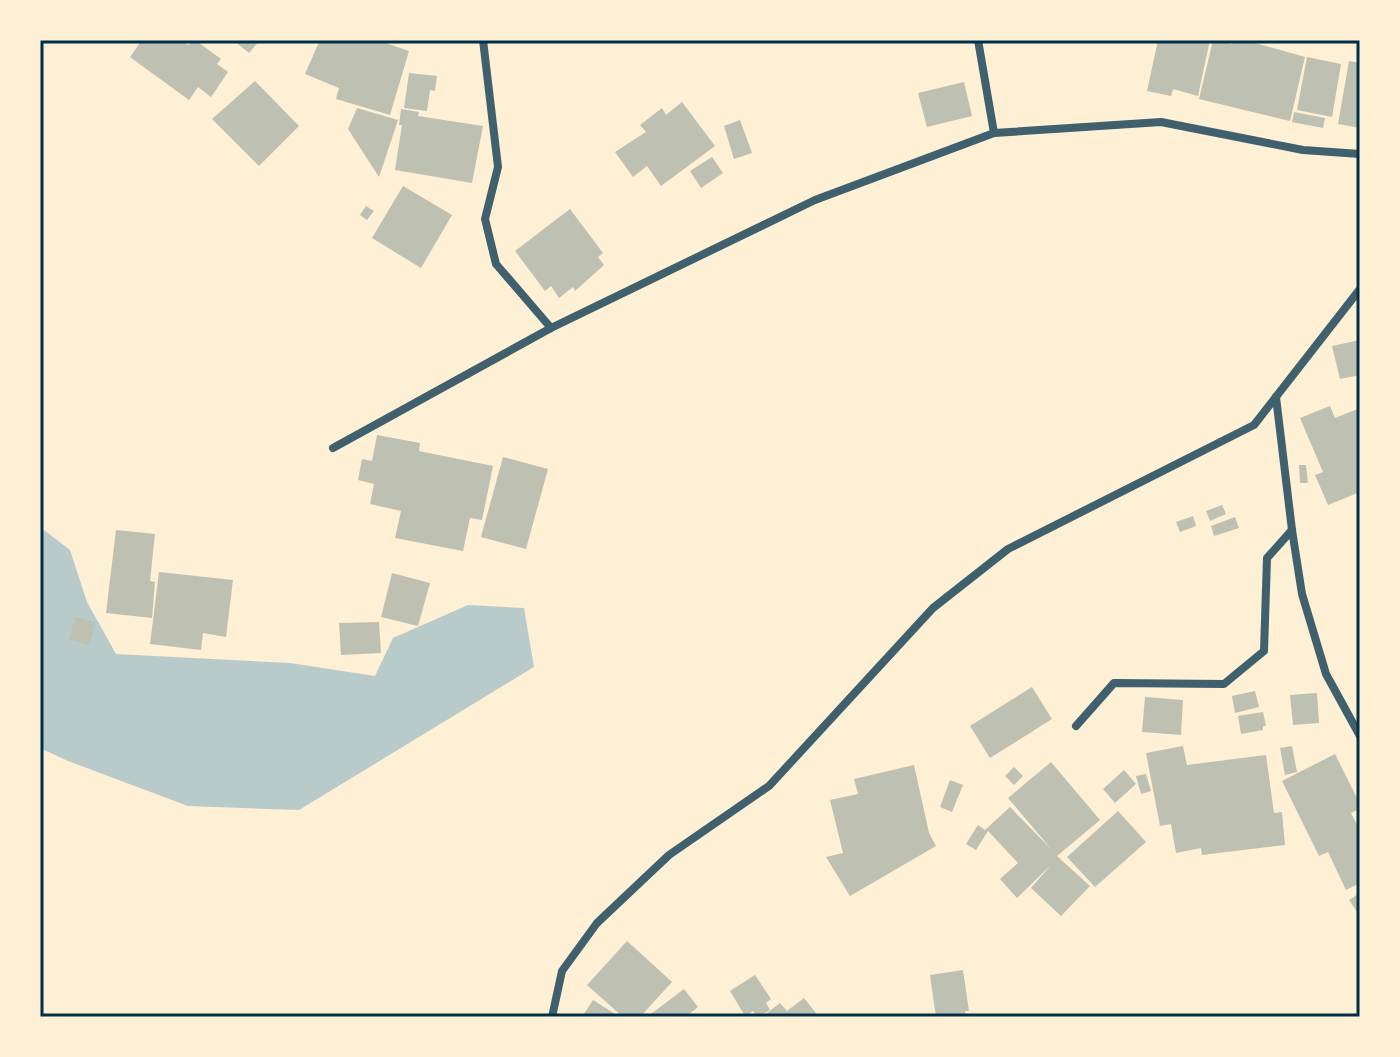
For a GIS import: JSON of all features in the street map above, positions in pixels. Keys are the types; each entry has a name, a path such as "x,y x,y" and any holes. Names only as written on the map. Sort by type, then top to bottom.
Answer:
{"street":[{"path":"483,40 498,167 485,219 496,264 551,328"},
{"path":"978,40 994,133"},
{"path":"333,448 551,328 815,200 994,133 1161,122 1303,150 1360,154"},
{"path":"552,1017 562,971 597,923 669,855 769,786 933,608 1008,549 1254,425 1360,289"},
{"path":"1276,397 1302,594 1326,674 1360,736"},
{"path":"1076,726 1114,683 1224,684 1264,651 1267,558 1292,530"}],"shaded area":[{"path":"44,530 70,550 87,602 116,654 290,663 375,676 393,638 468,605 524,608 534,667 299,810 188,806 40,748 40,533"}],"building":[{"path":"142,40 181,40 188,45 195,40 221,59 217,64 228,72 211,97 198,87 189,100 130,57"},
{"path":"233,40 260,40 249,53"},
{"path":"320,40 377,40 409,51 390,115 336,99 339,88 305,74"},
{"path":"1158,40 1210,40 1198,96 1173,89 1171,96 1147,91"},
{"path":"1213,40 1232,44 1233,40 1245,40 1305,57 1290,121 1199,99"},
{"path":"1307,57 1341,64 1332,117 1297,110"},
{"path":"1349,61 1360,63 1360,128 1338,124"},
{"path":"409,73 437,76 435,91 430,90 427,111 404,108"},
{"path":"255,81 299,126 259,166 212,119"},
{"path":"964,82 972,116 927,127 918,93"},
{"path":"682,102 715,146 661,186 647,166 633,177 615,152 646,132 640,125 662,108 666,115"},
{"path":"357,108 398,120 379,177 348,129"},
{"path":"401,109 419,112 418,116 483,126 472,183 395,170 402,125 399,125"},
{"path":"1294,112 1325,118 1323,128 1292,122"},
{"path":"740,120 752,153 734,159 724,126"},
{"path":"712,157 723,173 701,188 690,171"},
{"path":"403,186 452,215 421,268 372,238"},
{"path":"366,206 374,211 367,220 360,215"},
{"path":"570,209 603,253 598,257 604,265 575,291 573,287 559,298 551,286 545,291 515,251"},
{"path":"1360,340 1360,375 1340,379 1332,346"},
{"path":"1330,406 1335,418 1360,408 1360,492 1328,505 1315,475 1323,472 1300,418"},
{"path":"377,435 420,443 419,451 493,466 482,520 470,518 463,551 395,538 401,511 370,504 374,484 358,480 362,459 372,461"},
{"path":"503,457 548,469 526,549 481,537"},
{"path":"1299,465 1306,465 1308,483 1300,483"},
{"path":"1222,505 1226,514 1210,521 1206,511"},
{"path":"1193,516 1196,526 1180,532 1176,522"},
{"path":"1235,517 1239,528 1214,536 1211,526"},
{"path":"116,530 155,534 150,581 155,582 152,618 106,613"},
{"path":"159,572 233,580 226,637 203,633 201,650 150,644"},
{"path":"392,573 430,583 418,626 381,617"},
{"path":"75,617 95,622 90,645 69,640"},
{"path":"379,622 381,653 341,655 339,623"},
{"path":"1032,687 1052,719 990,758 970,726"},
{"path":"1255,691 1259,707 1235,713 1232,696"},
{"path":"1317,693 1319,723 1293,725 1290,695"},
{"path":"1145,697 1183,700 1181,735 1142,732"},
{"path":"1263,712 1266,726 1263,730 1241,734 1238,716"},
{"path":"1183,746 1187,765 1266,755 1274,813 1282,812 1285,845 1202,855 1201,848 1176,853 1171,824 1160,826 1146,753"},
{"path":"1292,746 1297,772 1285,775 1280,748"},
{"path":"1335,754 1360,804 1360,809 1351,813 1360,830 1360,883 1346,890 1328,852 1319,856 1282,781"},
{"path":"1051,762 1100,820 1057,856 1090,886 1061,916 1031,888 1051,865 1017,898 1000,879 1018,863 988,831 976,850 966,844 978,825 985,830 1010,807 1052,850 1008,798"},
{"path":"914,765 929,833 936,846 850,896 826,857 843,853 830,800 858,794 854,779"},
{"path":"1014,767 1023,776 1014,785 1005,776"},
{"path":"1124,770 1136,784 1115,803 1103,789"},
{"path":"1146,774 1151,791 1141,794 1136,776"},
{"path":"950,780 963,785 952,812 940,807"},
{"path":"1118,811 1146,842 1095,887 1067,857"},
{"path":"1360,893 1360,916 1349,900"},
{"path":"627,941 672,982 640,1017 623,1017 587,985"},
{"path":"963,970 969,1011 965,1011 966,1017 936,1017 930,975"},
{"path":"755,975 771,999 766,1003 770,1010 758,1017 753,1011 745,1016 730,991"},
{"path":"684,989 698,1007 685,1017 647,1017"},
{"path":"804,998 816,1013 811,1017 762,1017 780,1003 787,1011"},
{"path":"593,1000 620,1017 582,1017"}]}
